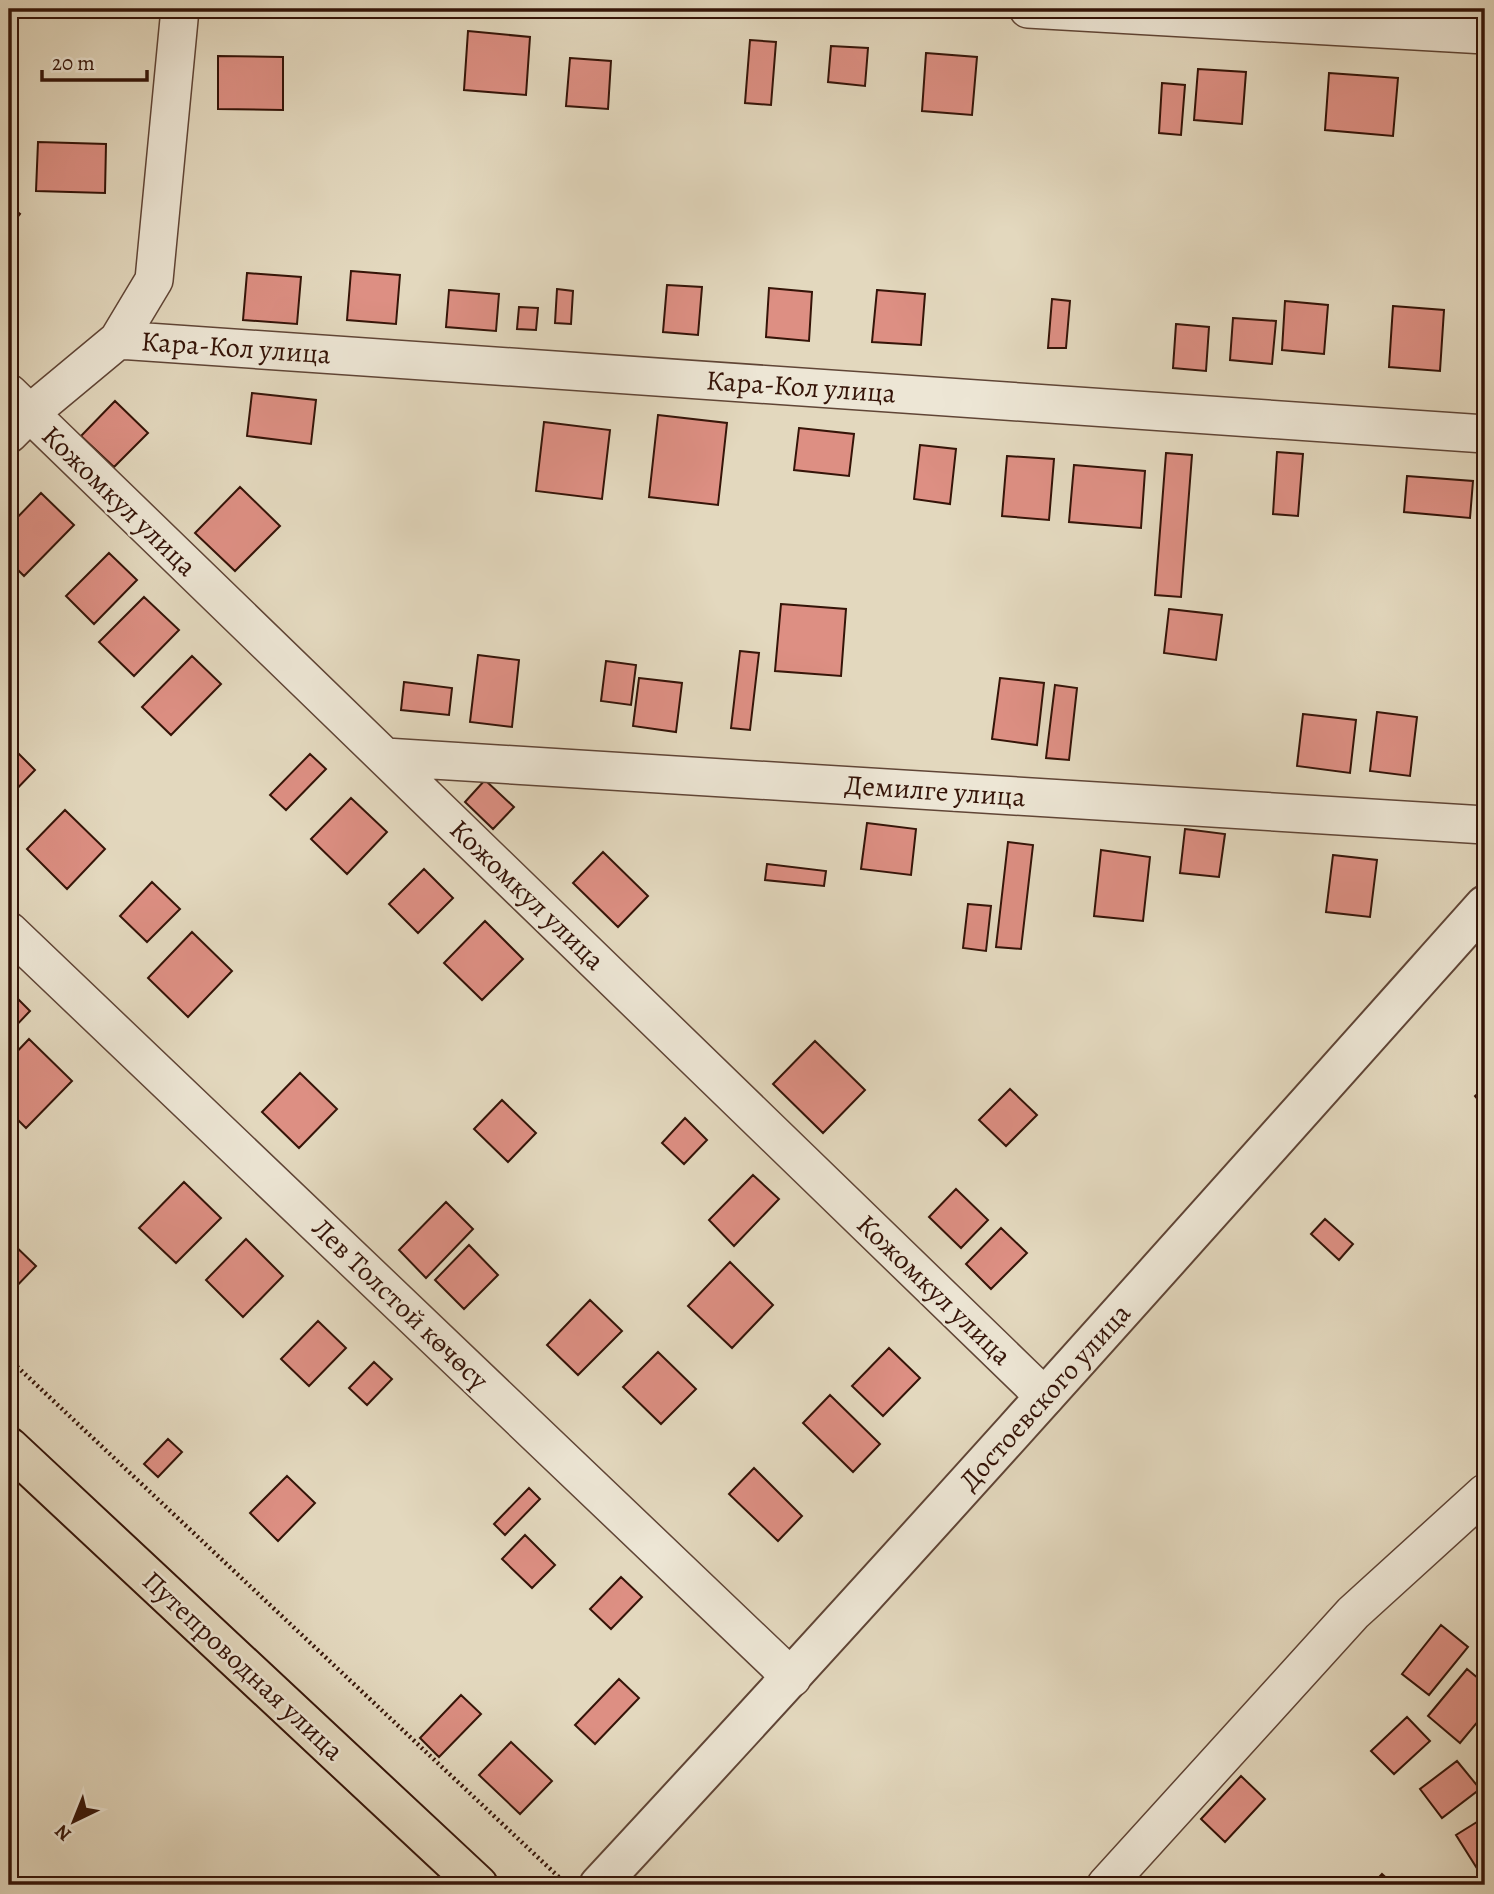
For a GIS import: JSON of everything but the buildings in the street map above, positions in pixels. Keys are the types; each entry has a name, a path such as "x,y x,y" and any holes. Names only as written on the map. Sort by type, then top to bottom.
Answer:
{"main road":[{"name":"Путепроводная улица","path":"9,1447 478,1885"}],"street":[{"path":"15,414 118,340 154,280 180,9"},
{"path":"1028,9 1485,35"},
{"name":"Кара-Кол улица","path":"118,340 1485,434"},
{"name":"Кожомкул улица","path":"15,414 385,757 1045,1397"},
{"name":"Демилге улица","path":"385,757 1485,825"},
{"name":"Достоевского улица","path":"599,1885 792,1678 1485,905"},
{"name":"Лев Толстой көчөсү","path":"9,930 792,1678"},
{"path":"1106,1885 1353,1613 1485,1493"}],"path":[{"path":"9,1359 567,1885"}]}
